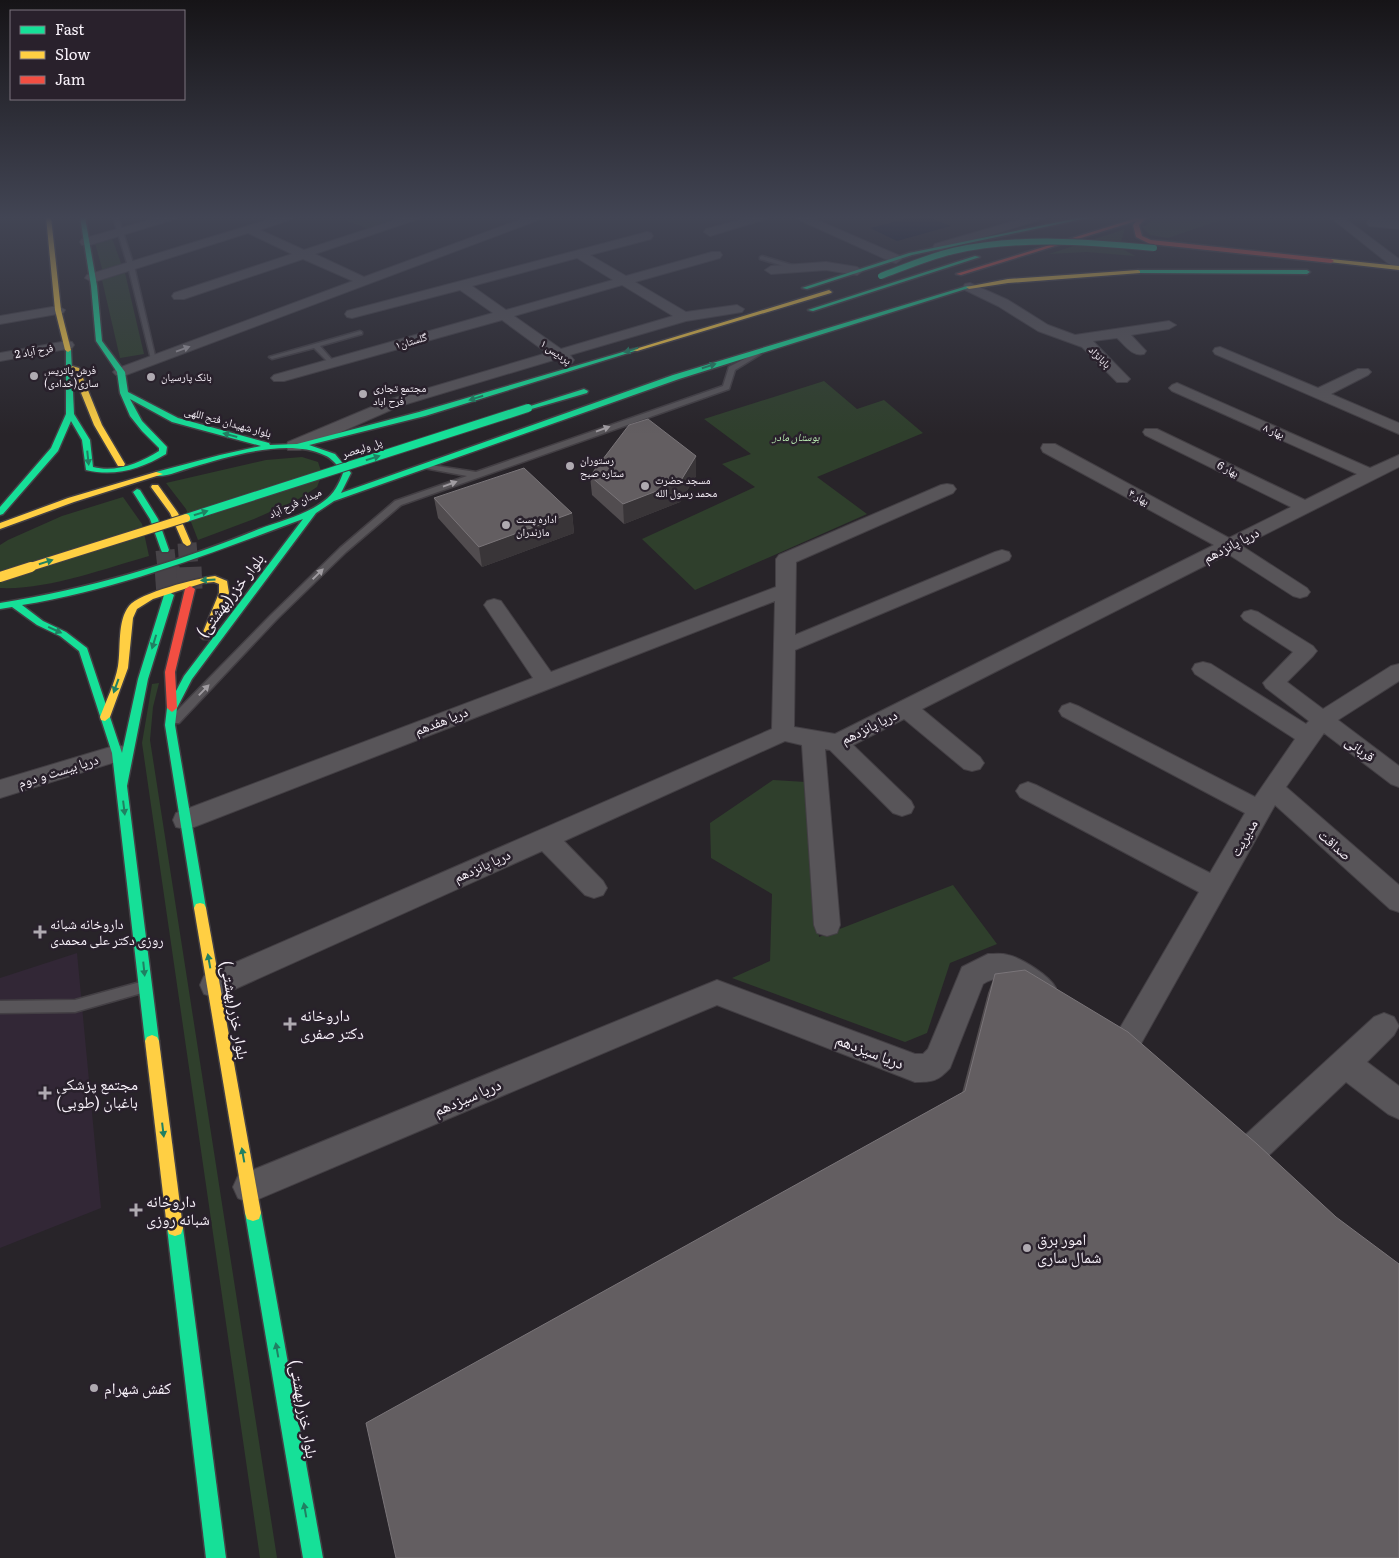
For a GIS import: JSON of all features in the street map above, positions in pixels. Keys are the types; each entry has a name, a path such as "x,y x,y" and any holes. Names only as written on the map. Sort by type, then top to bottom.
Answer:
{"main road":[{"path":"57,290 58,310 67,348 98,425 121,464"},
{"path":"93,290 103,370"},
{"path":"663,340 704,321 798,290"},
{"path":"836,290 577,367 425,419 411,420 404,434 413,444 428,448 456,445 771,346 961,290"},
{"path":"886,290 800,318 911,290"},
{"path":"294,446 425,419 512,398 686,344 829,292"},
{"path":"771,346 876,304"},
{"path":"686,344 742,330"},
{"path":"70,414 86,440 89,468 93,472 112,471 150,460 163,452 163,446 139,427 127,406 121,372 99,341"},
{"path":"0,512 55,448 70,414 67,348"},
{"path":"333,499 676,377"},
{"name":"پل ولیعصر","path":"0,577 593,388"},
{"name":"بلوار شهیدان فتح اللهی","path":"124,393 175,420 277,448"},
{"name":"میدان فرح آباد","path":"0,526 96,492 230,455 294,446 323,451 340,461 348,473 333,499 314,510 206,552 102,585 0,606"},
{"name":"پل ولیعصر","path":"313,461 341,452"},
{"path":"155,487 174,513 187,543"},
{"path":"137,492 154,519 165,550"},
{"path":"142,515 180,503"},
{"name":"بلوار خزر(بهشتی)","path":"314,510 188,678 172,708 170,725 314,1558"},
{"path":"105,717 123,668 128,618 133,607 150,597 202,580 215,579 224,583 224,593 188,678"},
{"path":"172,708 170,672 190,589"},
{"path":"121,786 143,679 169,595"},
{"path":"14,604 40,624 64,634 83,650 117,753 216,1558"}],"street":[{"path":"178,296 197,290"},
{"path":"121,372 340,290"},
{"path":"352,314 444,290"},
{"name":"پردیس ۱","path":"469,290 577,367"},
{"name":"گلستان۱","path":"279,378 593,290"},
{"path":"639,290 684,317"},
{"name":"بابانژاد","path":"976,290 1003,302 1044,328 1088,344 1122,379"},
{"path":"294,446 394,403 684,317 737,309"},
{"path":"0,320 58,310"},
{"name":"بابانژاد","path":"1074,340 1169,325"},
{"path":"1120,333 1139,351"},
{"name":"فرح آباد 2","path":"0,357 67,348"},
{"path":"1220,350 1399,429"},
{"path":"1319,394 1363,372"},
{"name":"بهار ۸","path":"1178,388 1370,474"},
{"name":"بهار 6","path":"1151,432 1304,507"},
{"name":"بهار ۴","path":"1049,448 1229,546 1300,592"},
{"name":"دریا پانزدهم","path":"214,985 783,733 837,743 1399,460"},
{"path":"783,733 786,559 947,489"},
{"path":"784,647 1002,556"},
{"name":"دریا هفدهم","path":"185,820 785,590"},
{"path":"494,604 546,681"},
{"path":"1251,616 1306,651 1274,683 1315,729"},
{"path":"1203,669 1315,729"},
{"name":"مدیریت","path":"1150,1059 1116,1032 1215,888 1266,799 1315,729 1399,671"},
{"path":"906,708 972,763"},
{"name":"صداقت","path":"1070,711 1266,799 1399,901"},
{"name":"قربانی","path":"1315,729 1399,778"},
{"path":"813,738 827,926"},
{"path":"837,743 902,807"},
{"name":"دریا بیست و دوم","path":"0,789 117,753"},
{"path":"1028,791 1215,888"},
{"path":"545,838 594,888"},
{"name":"دریا سیزدهم","path":"249,1187 717,992 915,1068 930,1068 939,1058 972,976 988,966 1007,966 1063,1000"},
{"path":"1232,1129 1264,1158 1344,1063 1384,1026"},
{"path":"1344,1063 1399,1104"}],"lane":[{"path":"137,290 154,359"},
{"path":"272,357 360,333"},
{"path":"315,345 332,363"},
{"path":"170,725 274,617 343,550 398,503 726,387 732,369 771,346"},
{"path":"427,466 477,475"},
{"path":"0,500 17,492"},
{"path":"0,1007 74,1006 146,987"}],"shaded area":[{"name":"مجتمع پزشکی باغبان (طوبی)","path":"77,953 101,1208 0,1248 0,978"}],"green space":[{"path":"104,290 129,290 144,354 120,358"},
{"name":"بوستان مادر","path":"824,381 857,409 884,400 923,433 817,477 867,514 695,590 642,539 755,487 722,464 751,454 704,419"},
{"path":"302,457 318,462 322,474 317,487 297,500 254,519 198,540 186,509 166,483 266,460"},
{"path":"123,497 142,524 149,556 56,582 37,586 0,588 0,545 62,516"},
{"path":"159,683 153,707 150,740 277,1558 260,1558 142,743 152,684"},
{"path":"773,780 806,782 819,937 953,885 997,944 950,963 927,1033 905,1042 732,978 770,961 772,894 711,858 710,823"}],"building":[{"name":"مسجد حضرت محمد رسول الله","path":"648,419 696,456 680,482 623,504 590,476 629,425"},
{"path":"524,468 572,513 479,547 434,498"},
{"name":"امور برق شمال ساری","path":"1025,970 1128,1032 1257,1144 1336,1217 1399,1264 1399,1558 396,1558 366,1423 965,1091 995,974"}],"tunnel":[{"path":"187,543 189,568"},
{"path":"165,550 167,568"},
{"path":"167,567 169,595"},
{"path":"189,567 190,589"}],"traffic: fast":[{"path":"94,290 99,341"},
{"path":"811,310 875,290"},
{"path":"333,499 676,377 960,290"},
{"path":"99,341 121,372 124,393 175,420 266,445"},
{"path":"0,512 55,449 70,414 68,350"},
{"path":"300,445 422,414 635,350"},
{"path":"528,408 584,391"},
{"path":"70,414 86,440 89,468 108,471 137,465 163,452 163,447 144,429 134,416 124,393"},
{"path":"186,518 528,408"},
{"path":"0,606 103,585 171,565 237,541 320,508 336,494 347,473 338,461 325,452 307,447 287,446 242,452 159,474"},
{"path":"137,492 154,519 165,550"},
{"path":"200,908 170,725 172,708 188,678 314,510"},
{"path":"121,786 143,679 169,595"},
{"path":"14,604 40,623 63,634 83,650 117,753 152,1041"},
{"path":"253,1213 313,1558"},
{"path":"175,1228 216,1558"}],"traffic: slow":[{"path":"56,290 58,310 68,350"},
{"path":"635,350 829,292"},
{"path":"75,368 98,425 121,464"},
{"path":"0,526 71,500 159,474"},
{"path":"155,487 174,513 187,543"},
{"path":"0,577 186,518"},
{"path":"105,717 123,668 128,618 133,607 150,597 202,580 215,579 224,583 224,593 206,637"},
{"path":"200,908 253,1213"},
{"path":"152,1041 175,1228"}],"traffic: jam":[{"path":"172,708 170,672 190,589"}],"place":[{"name":"فرش پاتریس (خدادی)ساری","path":"34,376"},
{"name":"بانک پارسیان","path":"151,377"},
{"name":"مجتمع تجاری فرح اباد","path":"363,394"},
{"name":"رستوران ستاره صبح","path":"570,466"},
{"name":"مسجد حضرت محمد رسول الله","path":"645,486"},
{"name":"اداره پست مازندران","path":"506,525"},
{"name":"داروخانه شبانه روزی دکتر علی محمدی","path":"40,932"},
{"name":"داروخانه دکتر صفری","path":"290,1024"},
{"name":"مجتمع پزشکی باغبان (طوبی)","path":"45,1093"},
{"name":"داروخانه شبانه روزی","path":"136,1210"},
{"name":"امور برق شمال ساری","path":"1027,1248"},
{"name":"کفش شهرام","path":"94,1388"}]}
